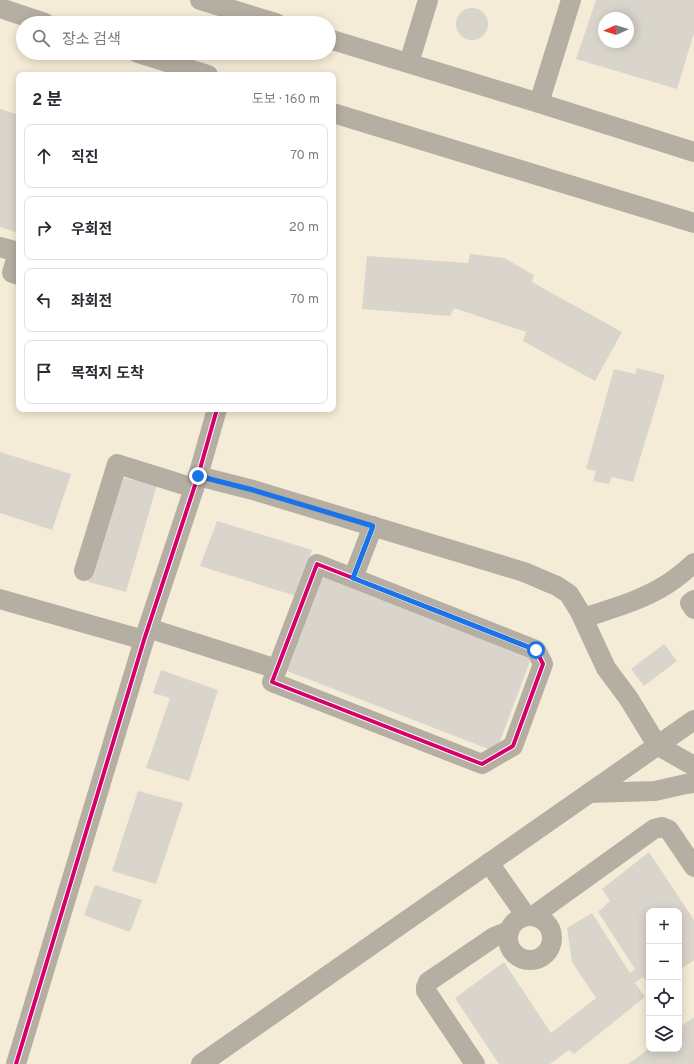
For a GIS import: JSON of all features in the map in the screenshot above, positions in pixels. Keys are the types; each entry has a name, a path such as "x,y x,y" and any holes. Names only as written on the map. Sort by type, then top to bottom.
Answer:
{"street":[{"path":"200,0 253,16"},
{"path":"409,63 428,0"},
{"path":"539,103 571,0"},
{"path":"0,8 24,16"},
{"path":"336,41 693,150"},
{"path":"160,60 198,72"},
{"path":"336,114 694,224"},
{"path":"0,247 16,251"},
{"path":"16,259 12,273 16,274"},
{"path":"16,1064 146,634 196,482 216,412"},
{"path":"84,571 118,464 196,482 253,490 524,572 557,586 569,594 583,618 606,668 629,699 657,745 694,766"},
{"path":"353,578 373,526"},
{"path":"583,618 640,598 664,586 682,574 694,563"},
{"path":"317,564 353,578 536,650 543,664 513,746 482,764 272,682 317,564"},
{"path":"2,605 146,634 278,669"},
{"path":"201,1064 694,720"},
{"path":"588,793 654,791 694,783"},
{"path":"489,863 530,916 540,918 546,922 553,934 551,948 546,954 541,958 527,961 513,953 509,946 509,931 513,924 519,919 530,916 654,829 662,827 669,830 692,861"},
{"path":"475,1064 426,992 426,987 428,982 494,937 509,931"}],"shaded area":[{"path":"0,0 694,0 694,1064 0,1064"}],"building":[{"path":"596,0 694,0 694,33 677,89 576,59"},
{"path":"469,8 475,8 484,12 488,24 484,36 475,40 469,40 460,36 456,27 456,21 460,12"},
{"path":"0,109 16,114 16,232 0,227"},
{"path":"470,254 504,258 534,275 532,282 622,332 595,381 523,341 526,332 454,308 450,316 362,309 367,256 468,263"},
{"path":"637,368 665,375 633,482 612,477 609,484 593,481 596,471 586,469 614,369 635,374"},
{"path":"0,452 71,474 52,530 0,513"},
{"path":"119,477 157,485 126,592 88,582"},
{"path":"217,521 312,550 296,596 200,566"},
{"path":"319,574 532,656 496,752 282,669"},
{"path":"664,644 677,661 644,686 631,669"},
{"path":"161,670 218,690 189,781 146,768 170,698 153,693"},
{"path":"138,791 183,803 156,884 112,871"},
{"path":"649,852 694,920 694,960 682,968 682,908 646,908 646,981 643,977 635,983 645,997 574,1054 569,1050 550,1064 499,1064 455,998 504,962 551,1033 596,998 572,962 567,928 592,913 630,973 635,969 598,912 610,901 602,889"},
{"path":"95,885 142,900 130,932 84,915"},
{"path":"694,1017 694,1064 628,1064 646,1051 682,1052 682,1026"}],"cycle path":[{"path":"16,1064 144,640 198,476 216,412"},
{"path":"353,578 317,564 272,682 482,764 513,746 543,664 536,650 353,578 373,526"}],"route":[{"path":"198,476 253,490 373,526 353,578 536,650"}]}
